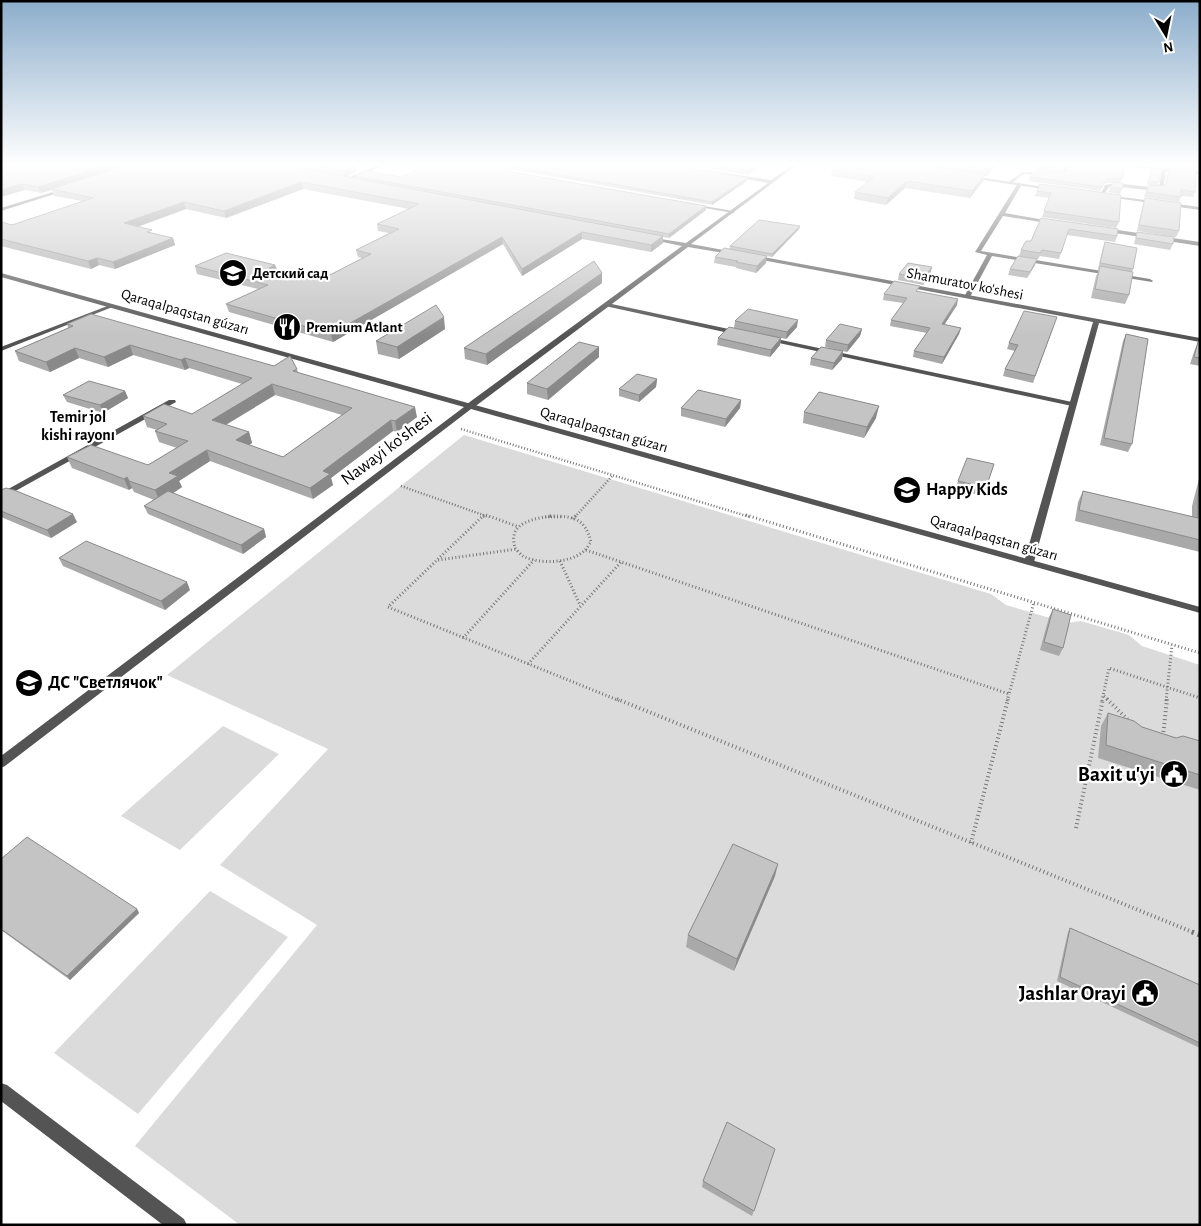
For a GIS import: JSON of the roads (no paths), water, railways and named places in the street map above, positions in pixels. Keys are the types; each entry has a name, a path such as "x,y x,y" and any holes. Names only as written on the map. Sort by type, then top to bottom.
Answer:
{"street":[{"name":"Nawayi ko'shesi","path":"1,763 446,424 720,221"},
{"path":"997,221 978,252 1150,281"},
{"path":"1052,221 1058,222"},
{"path":"1095,228 1200,244"},
{"name":"Shamuratov ko'shesi","path":"640,236 1200,340"},
{"path":"967,297 990,254"},
{"name":"Qaraqalpaqstan gúzarı","path":"1,275 1200,610"},
{"path":"607,305 743,334"},
{"path":"1,349 112,306"},
{"path":"1029,562 1096,321"},
{"path":"762,338 1072,404"},
{"path":"1,497 172,402"},
{"path":"1,1091 178,1225"}],"place":[{"name":"Детский сад","path":"233,273"},
{"name":"Premium Atlant","path":"287,327"},
{"name":"Happy Kids","path":"907,490"},
{"name":"ДС \"Светлячок\"","path":"29,683"},
{"name":"Baxit u'yi","path":"1174,774"},
{"name":"Jashlar Orayi","path":"1145,993"}],"district":[{"name":"Temir jol kishi rayonı","path":"78,426"}]}
